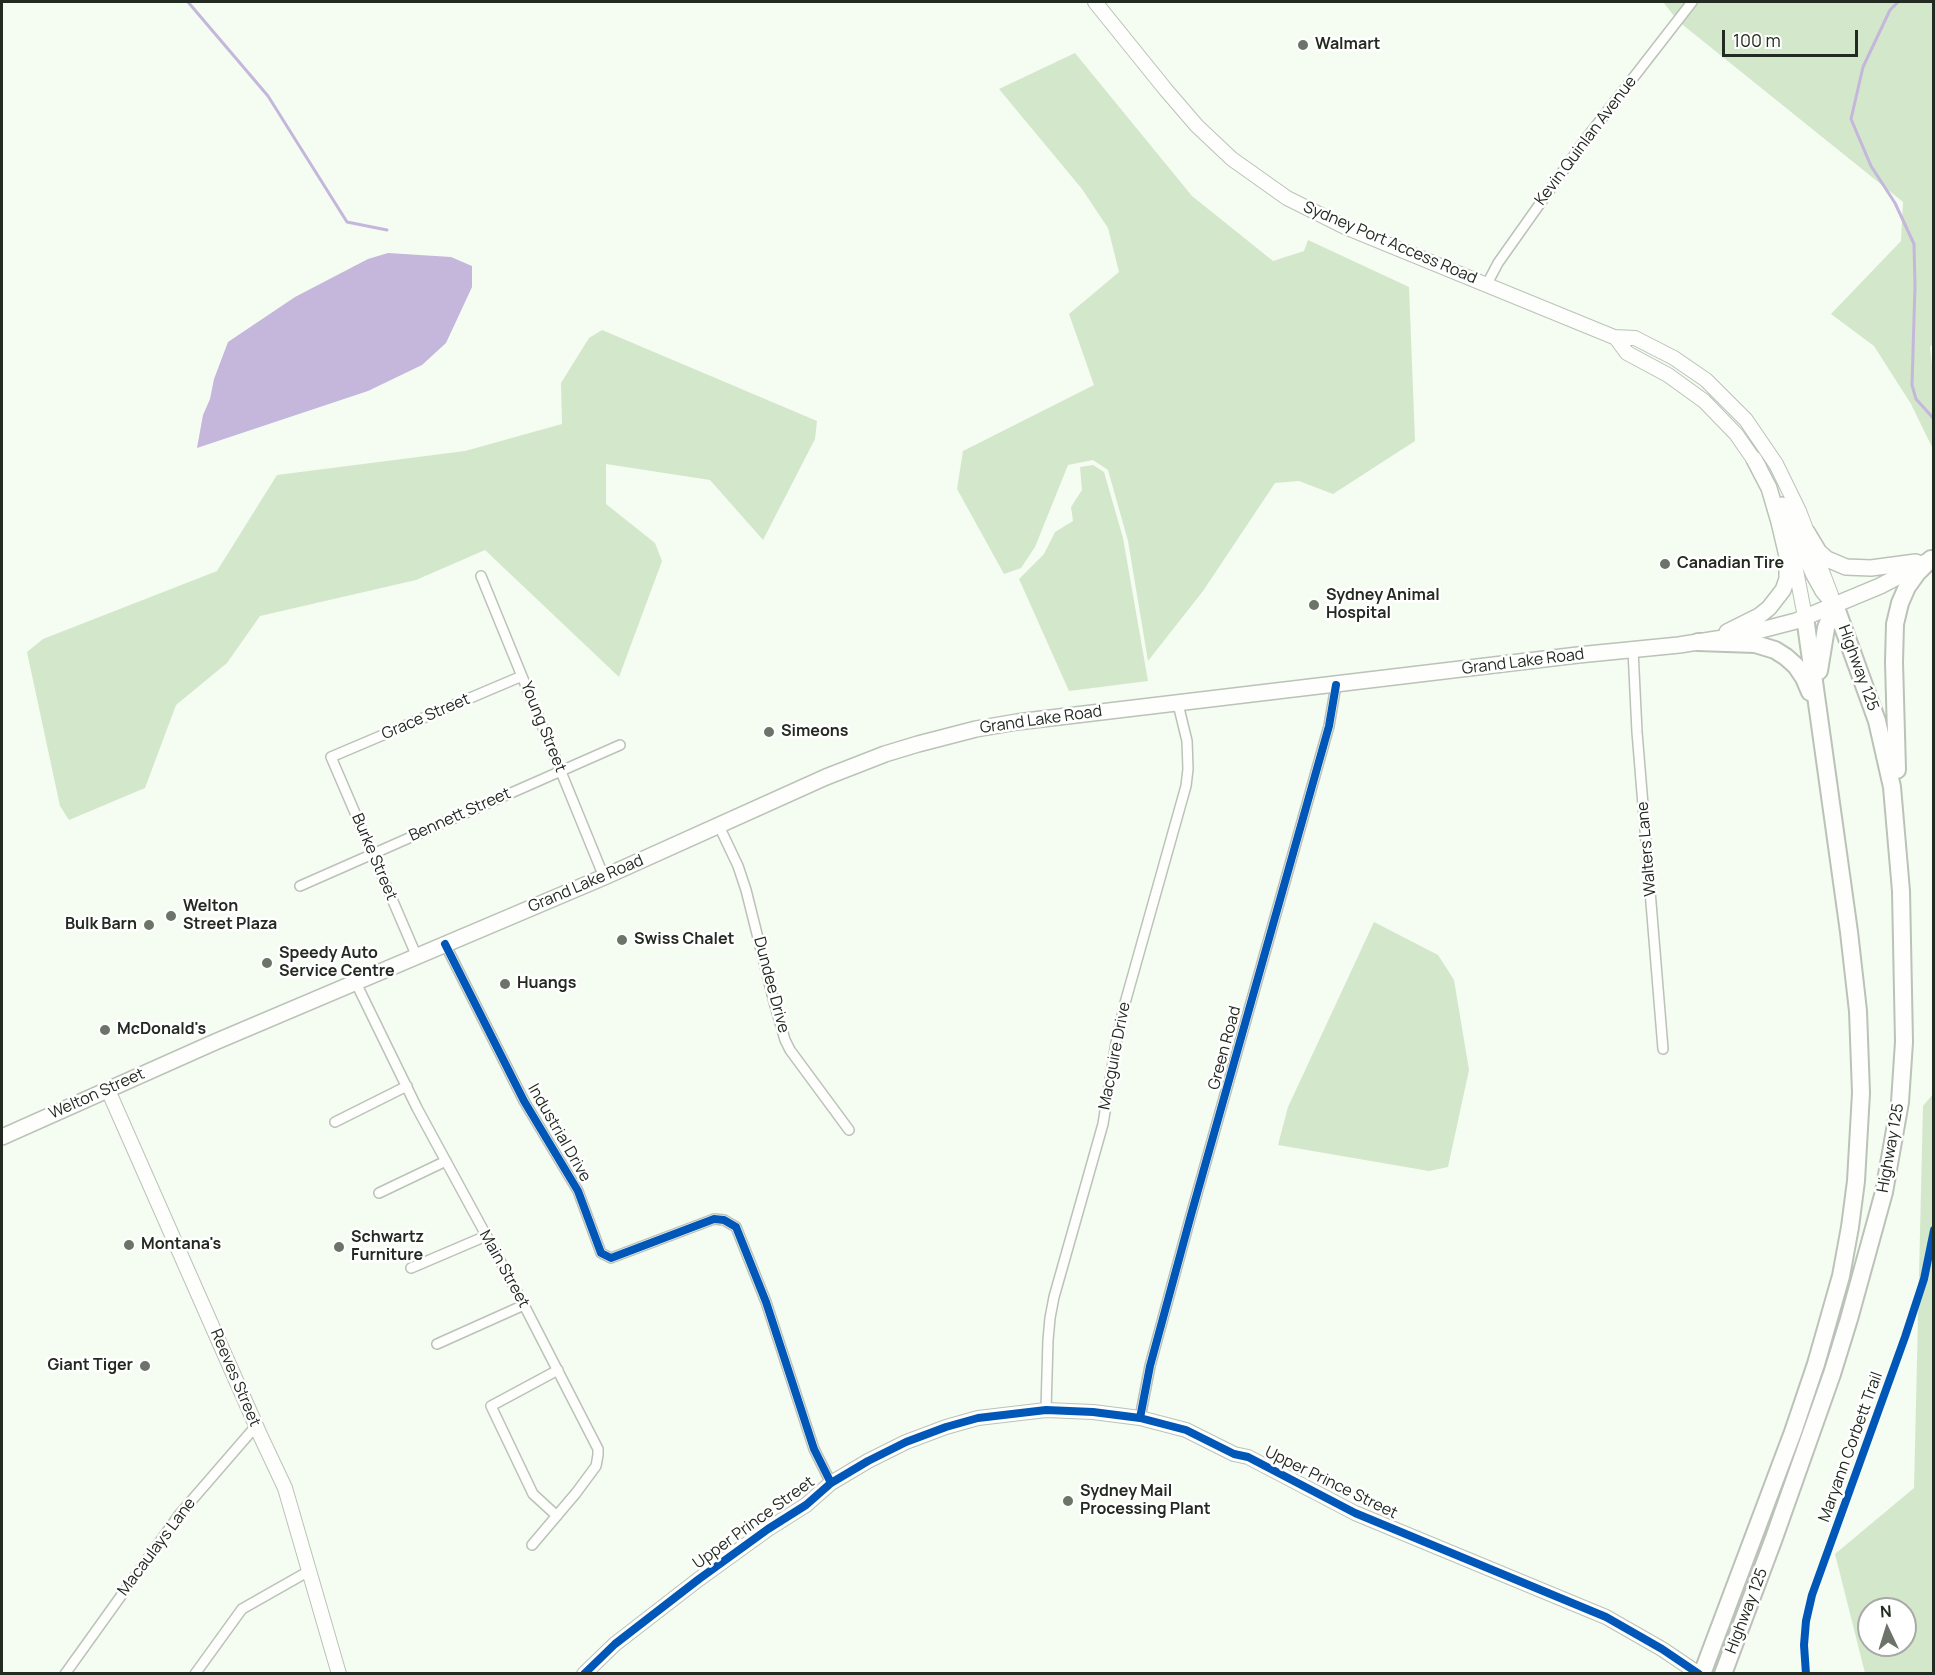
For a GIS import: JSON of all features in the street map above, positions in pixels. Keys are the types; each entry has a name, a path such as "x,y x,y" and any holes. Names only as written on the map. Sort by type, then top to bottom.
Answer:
{"highway":[{"path":"1901,891 1894,630 1905,592 1917,573 1932,558"},
{"path":"1819,719 1819,667 1826,628 1835,605"},
{"name":"Highway 125","path":"1723,1674 1832,1374 1869,1254 1884,1192 1900,1102 1903,1067 1901,891 1892,786 1886,751 1873,708 1835,605"},
{"name":"Highway 125","path":"1698,1672 1789,1443 1816,1364 1841,1276 1854,1202 1861,1110 1860,1040 1849,932 1805,617"},
{"path":"1698,642 1758,644 1775,650 1792,661 1803,675 1810,690 1826,779"}],"main road":[{"path":"1754,459 1778,497 1823,591 1835,605"},
{"path":"1698,642 1759,616 1778,599 1783,590 1788,568 1782,533 1769,488 1754,459"},
{"path":"1807,532 1819,552 1827,559 1846,567 1884,567 1932,558"},
{"name":"Grand Lake Road","path":"193,1052 604,877 826,777 885,754 928,741 1017,722 1633,650 1742,634 1805,617 1835,605 1880,586 1932,558"},
{"name":"Welton Street","path":"2,1137 193,1052"}],"street":[{"name":"Sydney Port Access Road","path":"1095,2 1181,108 1214,143 1250,173 1287,198 1326,219 1616,338 1635,338 1674,358 1706,380 1757,434 1776,464 1807,532 1835,605"},
{"name":"Kevin Quinlan Avenue","path":"1487,285 1498,263 1585,140 1692,2"},
{"name":"Sydney Port Access Road","path":"1616,338 1627,353 1668,375 1704,400 1726,423 1754,459 1774,492 1786,526 1795,558 1805,617"},
{"name":"Young Street","path":"481,576 604,877"},
{"name":"Walters Lane","path":"1633,650 1637,732 1664,1049"},
{"name":"Grace Street","path":"331,757 522,676"},
{"name":"Green Road","path":"1140,1418 1150,1366 1191,1215 1329,726 1336,685"},
{"name":"Macguire Drive","path":"1046,1410 1048,1340 1054,1298 1102,1124 1125,1003 1186,786 1188,769 1186,741 1178,704"},
{"name":"Bennett Street","path":"300,886 620,745"},
{"name":"Burke Street","path":"331,757 417,957"},
{"name":"Dundee Drive","path":"719,826 738,866 746,890 785,1040 849,1130"},
{"name":"Industrial Drive","path":"445,945 524,1101 578,1191 601,1253 611,1258 714,1219 724,1220 736,1227 766,1302 814,1449 831,1483"},
{"name":"Main Street","path":"356,983 446,1161 596,1444 598,1455 596,1466 532,1545"},
{"path":"335,1122 407,1086"},
{"name":"Reeves Street","path":"108,1090 285,1488 339,1674"},
{"path":"379,1193 446,1161"},
{"path":"411,1269 486,1236"},
{"path":"437,1344 524,1305"},
{"path":"557,1516 532,1494 491,1406 558,1370"},
{"name":"Upper Prince Street","path":"584,1674 615,1644 646,1619 768,1529 806,1505 831,1483 868,1461 946,1426 978,1418 1046,1410 1093,1412 1140,1418 1186,1430 1234,1454 1248,1457 1355,1513 1585,1607 1635,1633 1698,1672"},
{"name":"Macaulays Lane","path":"65,1674 179,1515 256,1426"},
{"path":"195,1674 242,1609 309,1571"}],"green space":[{"path":"1663,2 1933,2 1934,342 1930,347 1933,374 1933,449 1911,404 1874,346 1831,314 1901,241 1903,202 1678,21"},
{"path":"1075,53 1192,196 1273,261 1304,251 1308,240 1409,287 1415,441 1333,494 1299,481 1275,483 1203,591 1148,661 1128,541 1108,470 1093,460 1068,465 1035,547 1021,568 1004,574 957,489 963,451 1094,385 1069,314 1119,272 1108,228 1082,189 999,89"},
{"path":"602,330 817,421 815,439 763,540 710,480 606,464 606,504 655,543 662,561 619,677 485,550 416,580 260,616 227,663 176,705 145,788 69,820 60,806 27,652 43,639 217,571 277,475 465,451 562,424 561,383 589,338"},
{"path":"1093,465 1104,472 1123,538 1148,681 1069,691 1019,579 1044,554 1055,532 1073,521 1071,507 1082,490 1080,467"},
{"path":"1374,922 1438,955 1454,980 1469,1070 1448,1167 1429,1171 1278,1145 1288,1107"},
{"path":"1933,1094 1933,1673 1865,1673 1861,1657 1917,1657 1917,1597 1857,1597 1857,1641 1835,1554 1914,1488 1923,1106"}],"shaded area":[{"path":"388,253 451,257 472,266 472,287 446,343 422,365 368,391 197,448 203,415 228,342 295,297 368,259"}],"waterway":[{"path":"188,2 268,96 347,222 387,230"},
{"path":"1898,2 1890,10 1863,67 1851,119 1871,166 1895,203 1914,244 1912,385 1916,399 1934,419"}],"cycle path":[{"path":"1140,1418 1150,1366 1191,1215 1329,726 1336,685"},
{"path":"445,944 524,1101 578,1191 601,1253 611,1258 714,1219 724,1220 736,1227 766,1302 814,1449 831,1483"},
{"name":"Maryann Corbett Trail","path":"1806,1674 1804,1645 1806,1621 1812,1595 1905,1337 1924,1279 1934,1230"},
{"path":"584,1674 615,1644 699,1579 768,1529 806,1505 831,1483 868,1461 906,1442 946,1427 978,1418 1046,1410 1093,1412 1140,1418 1186,1430 1234,1454 1248,1457 1355,1513 1606,1617 1662,1649 1699,1674"}],"place":[{"name":"Walmart","path":"1303,45"},
{"name":"Canadian Tire","path":"1665,564"},
{"name":"Sydney Animal Hospital","path":"1314,605"},
{"name":"Simeons","path":"769,732"},
{"name":"Welton Street Plaza","path":"171,916"},
{"name":"Bulk Barn","path":"149,925"},
{"name":"Swiss Chalet","path":"622,940"},
{"name":"Speedy Auto Service Centre","path":"267,963"},
{"name":"Huangs","path":"505,984"},
{"name":"McDonald's","path":"105,1030"},
{"name":"Montana's","path":"129,1245"},
{"name":"Schwartz Furniture","path":"339,1247"},
{"name":"Giant Tiger","path":"145,1366"},
{"name":"Sydney Mail Processing Plant","path":"1068,1501"}]}
